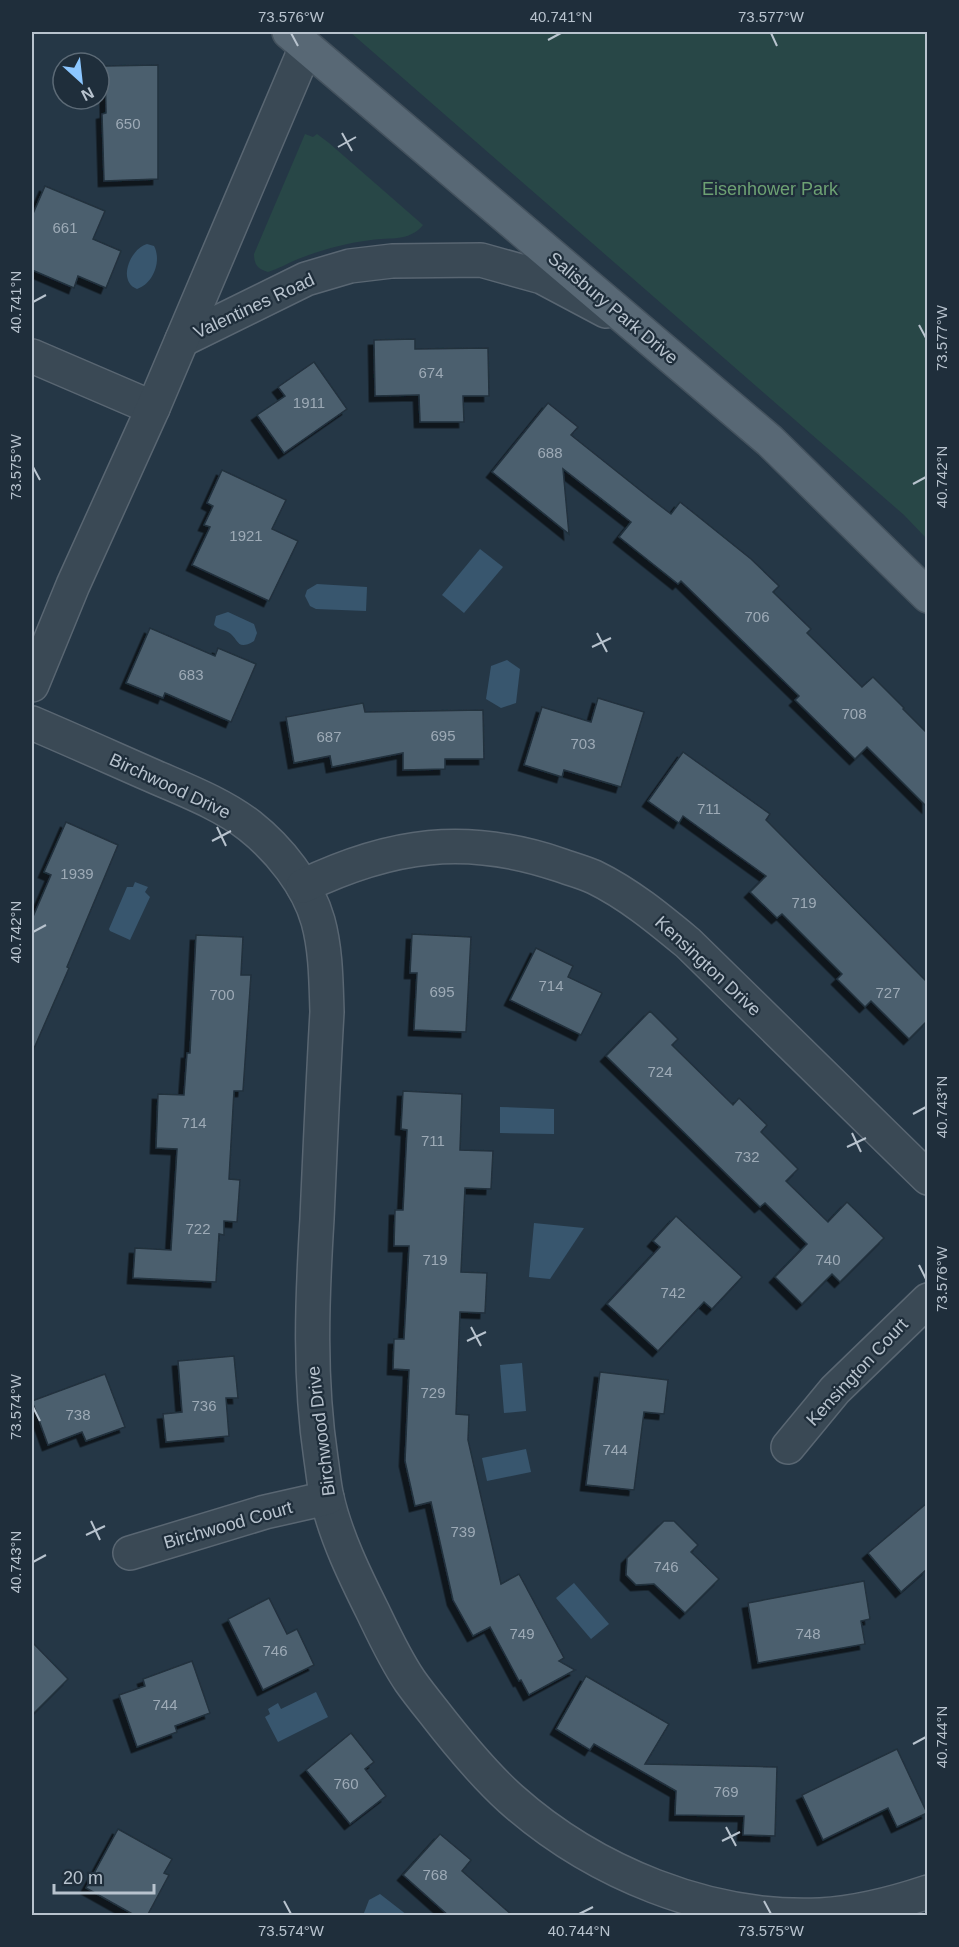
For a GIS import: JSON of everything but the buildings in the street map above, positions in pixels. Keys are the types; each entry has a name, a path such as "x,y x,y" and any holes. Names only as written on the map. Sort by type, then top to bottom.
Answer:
{"main road":[{"name":"Salisbury Park Drive","path":"297,39 770,441 927,596"}],"street":[{"name":"Valentines Road","path":"32,685 73,585 182,340 297,39"},
{"name":"Valentines Road","path":"182,340 306,279 350,266 392,261 481,260 542,277 634,326"},
{"path":"32,356 153,408"},
{"name":"Birchwood Drive","path":"32,723 176,786 222,808 249,826 274,849 303,885 318,921 326,964 327,1012 312,1304 314,1401 327,1498 342,1544 362,1589 410,1680 454,1738 513,1800 560,1836 591,1855 654,1887 742,1911 782,1915 821,1915 858,1911 894,1903 927,1892"},
{"name":"Kensington Drive","path":"303,885 341,868 373,858 453,845 495,848 532,855 593,877 656,916 688,943 927,1178"},
{"name":"Kensington Court","path":"789,1447 836,1390 927,1300"},
{"name":"Birchwood Court","path":"130,1553 265,1512 327,1498"}],"green space":[{"name":"Eisenhower Park","path":"350,32 927,32 927,539 904,515"},
{"path":"305,134 313,137 317,134 329,143 423,225 412,234 399,238 362,241 334,247 268,272 259,268 254,254"}],"water":[{"path":"147,244 154,246 156,252 155,271 148,282 137,289 128,279 128,265 135,252"},
{"path":"480,549 503,567 464,613 442,595"},
{"path":"317,584 367,587 366,611 316,609 310,606 305,596 307,590"},
{"path":"228,612 254,624 257,633 254,641 241,645 228,632 214,625 216,616"},
{"path":"507,660 520,669 516,703 501,708 486,699 491,666"},
{"path":"135,882 148,887 145,892 150,897 130,940 109,929 127,887 133,887"},
{"path":"500,1107 554,1109 554,1134 500,1133"},
{"path":"534,1223 584,1228 550,1279 529,1277"},
{"path":"522,1363 526,1411 504,1413 500,1365"},
{"path":"526,1449 531,1472 487,1481 482,1458"},
{"path":"574,1583 609,1624 591,1639 556,1598"},
{"path":"316,1692 328,1717 278,1742 265,1717 270,1714 268,1709 278,1703 281,1709"},
{"path":"380,1894 407,1915 368,1915 364,1913 369,1900"}]}
